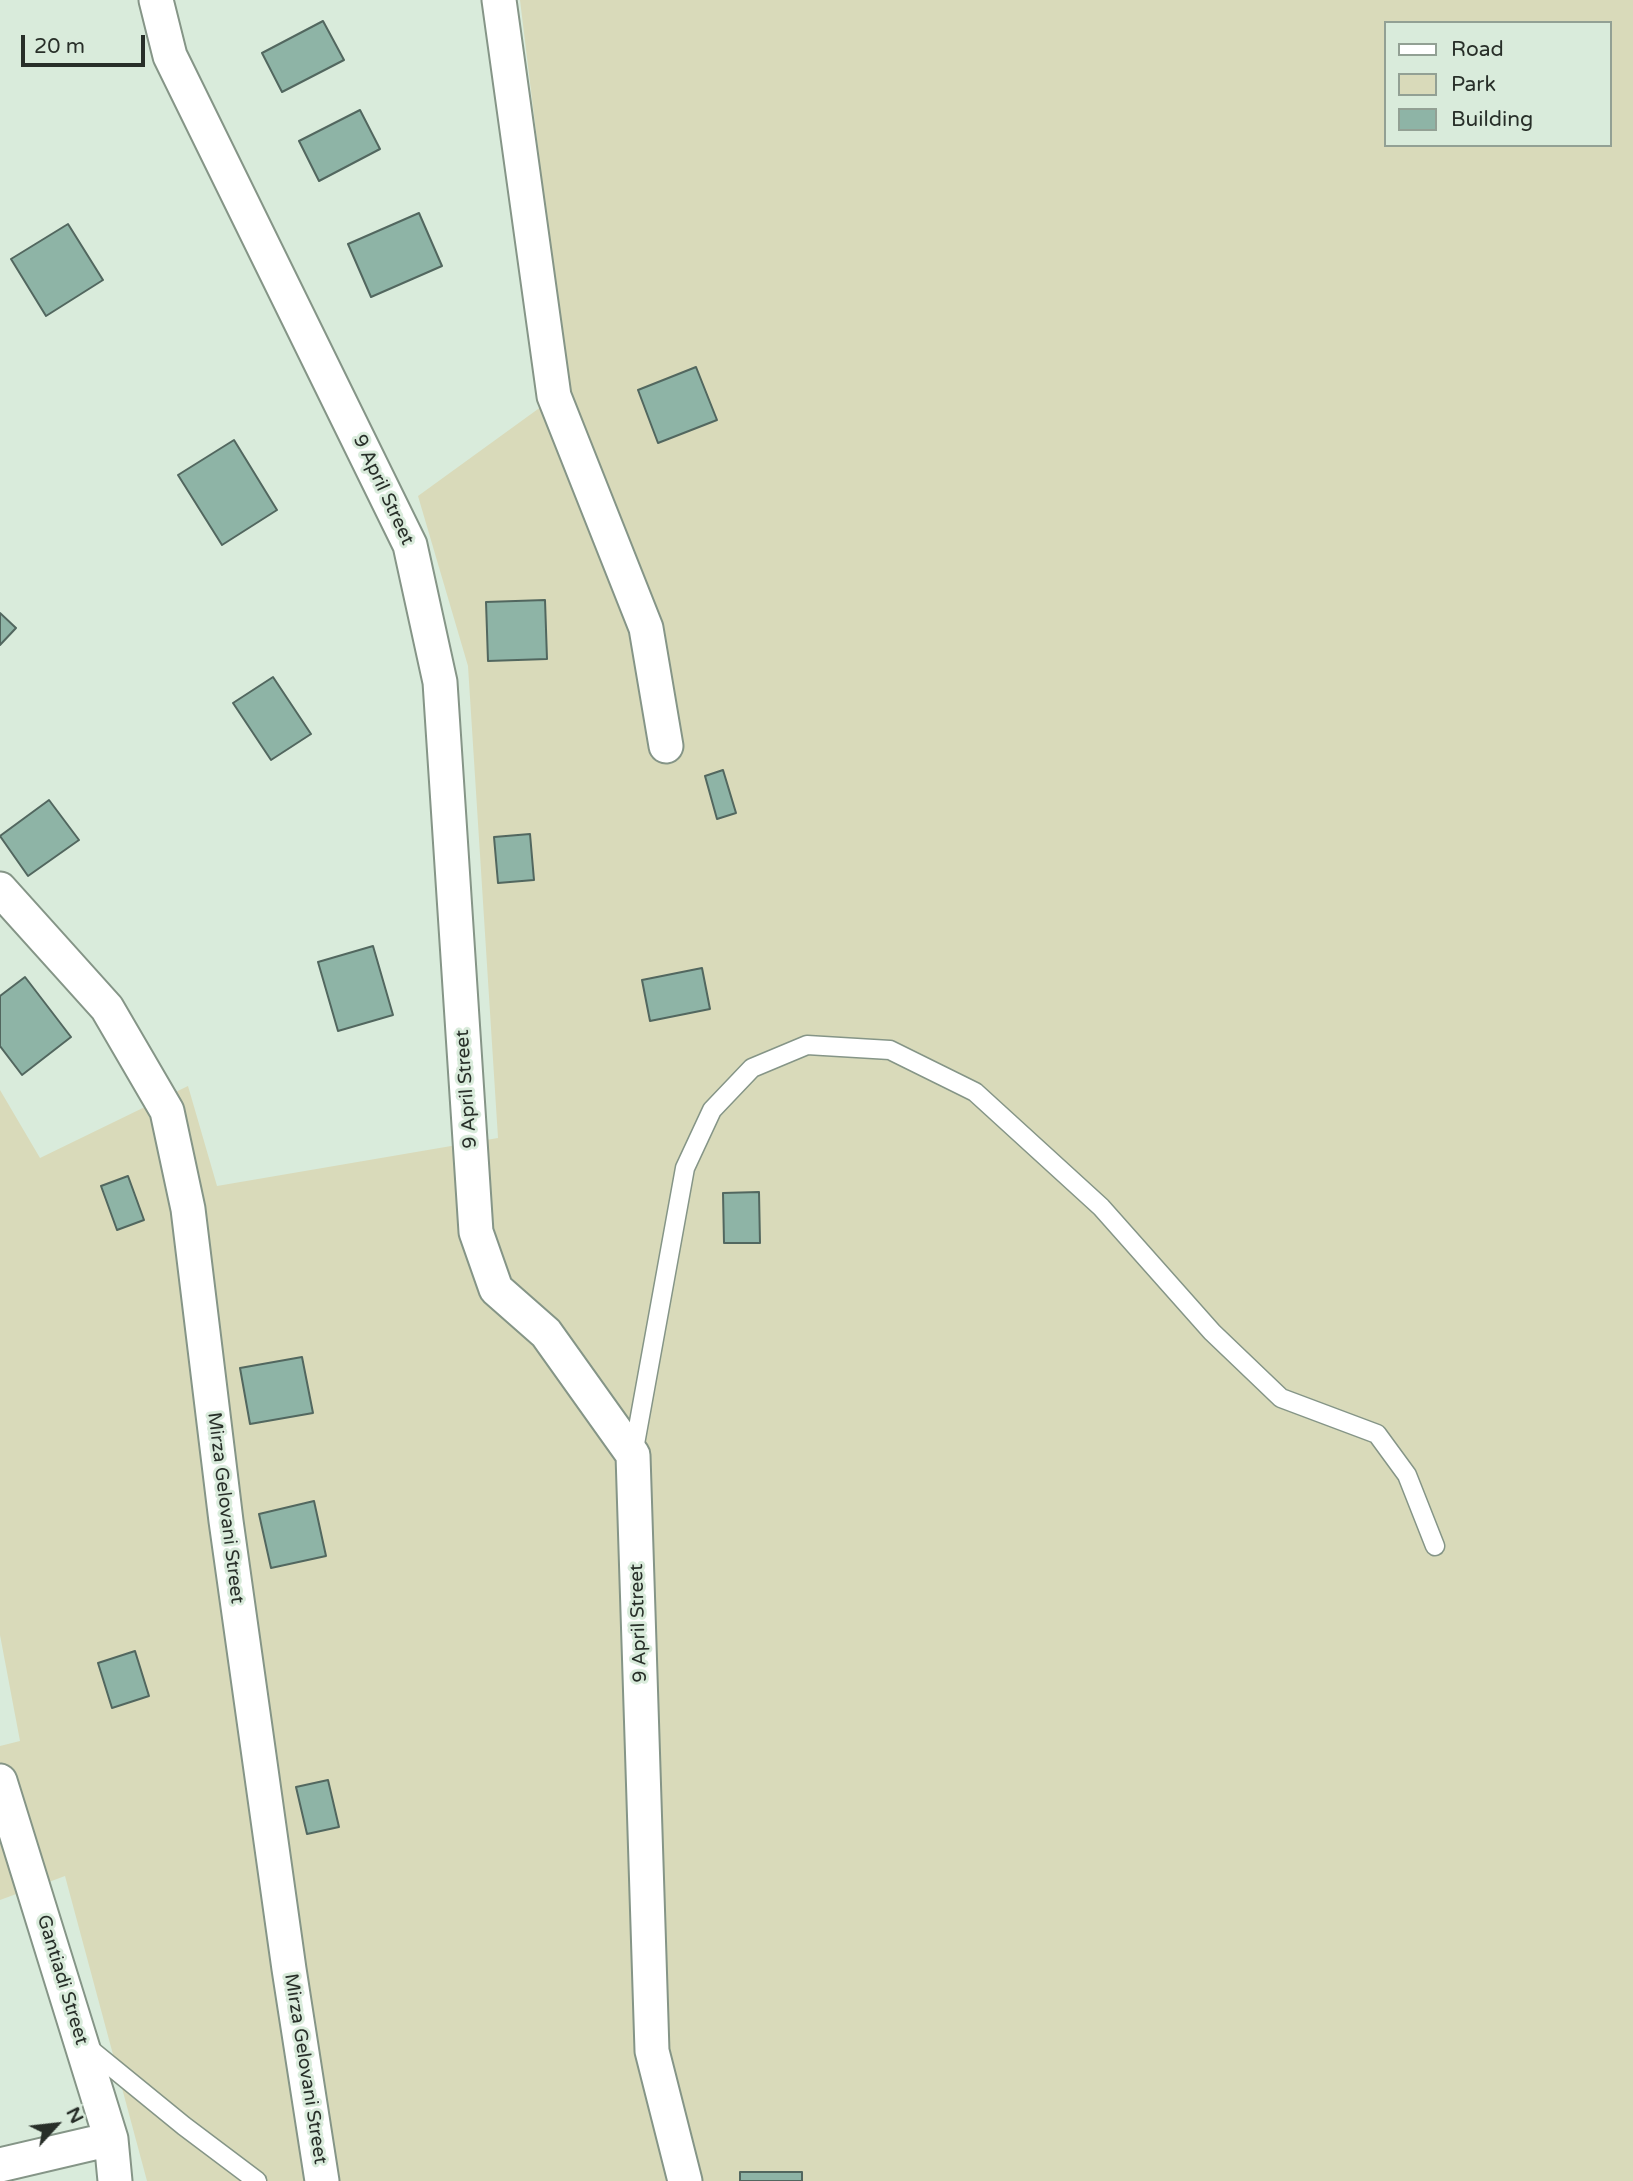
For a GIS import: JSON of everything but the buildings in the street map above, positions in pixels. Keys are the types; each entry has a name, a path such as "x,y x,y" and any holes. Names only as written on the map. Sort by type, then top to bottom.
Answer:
{"street":[{"name":"9 April Street","path":"156,0 170,56 410,545 440,682 476,1232 496,1289 546,1333 633,1455 652,2051 685,2181"},
{"path":"499,0 554,396 646,628 666,746"},
{"name":"Mirza Gelovani Street","path":"0,889 107,1008 167,1111 188,1209 226,1521 289,1969 322,2181"},
{"name":"Gantiadi Street","path":"0,1781 111,2139 115,2181"},
{"path":"0,2165 111,2139"}],"lane":[{"path":"633,1455 685,1168 712,1110 752,1068 807,1045 890,1050 975,1092 1101,1208 1212,1332 1281,1398 1377,1434 1407,1475 1435,1546"},
{"path":"81,2042 257,2181"}],"green space":[{"path":"520,0 1633,0 1633,2181 147,2181 65,1876 0,1900 0,1746 20,1741 0,1635 0,1090 40,1158 188,1086 217,1186 498,1138 468,666 418,496 567,388"}]}
